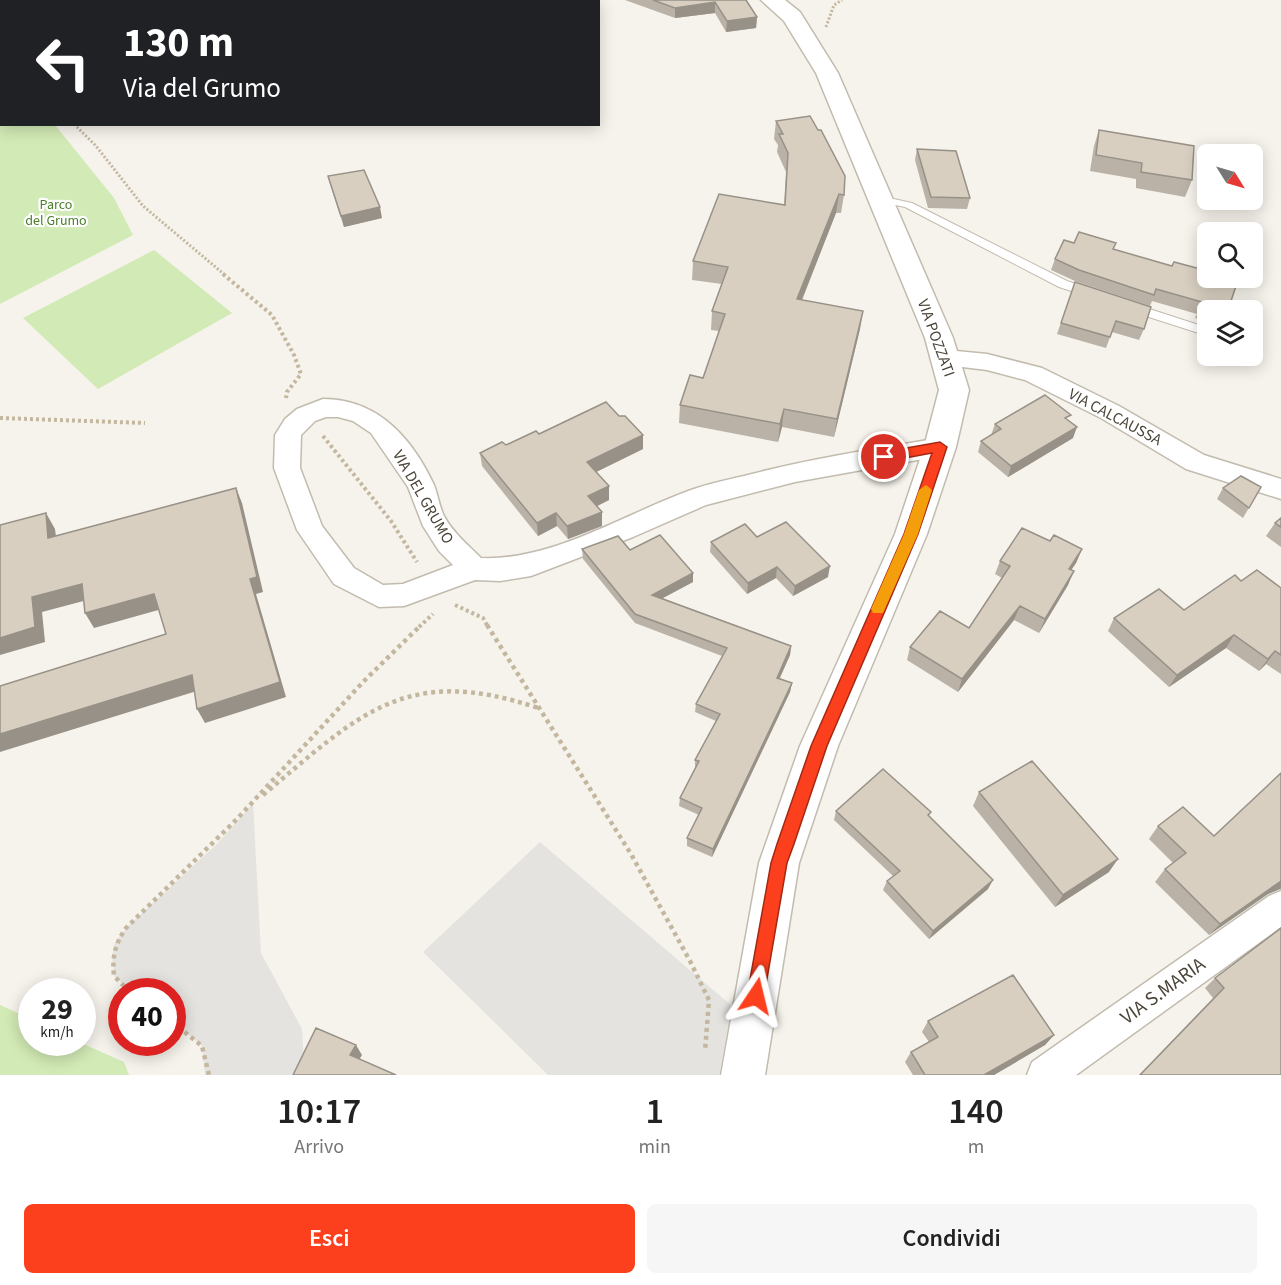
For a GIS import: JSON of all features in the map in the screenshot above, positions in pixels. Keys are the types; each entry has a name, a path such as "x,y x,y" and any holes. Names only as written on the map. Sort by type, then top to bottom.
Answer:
{"street":[{"name":"VIA POZZATI","path":"744,1075 744,1063 779,863 819,746 911,534 940,447 954,390 946,358 827,74 792,17 772,0"},
{"name":"VIA CALCAUSSA","path":"946,358 987,362 1033,374 1110,412 1195,462 1281,489"},
{"name":"VIA DEL GRUMO","path":"306,415 323,408 338,408 362,415 380,427 404,458 421,486 432,519 449,544 474,569"},
{"path":"306,415 294,425 288,435 287,468 310,530 344,576 379,596 440,593 474,569 500,570 531,565 624,530 699,497 795,472 940,447"},
{"name":"VIA S.MARIA","path":"1045,1075 1281,907"}],"lane":[{"path":"880,199 908,205 1063,284 1096,295"},
{"path":"1119,302 1197,328"}],"path":[{"path":"76,126 96,146 143,206 272,315 294,355 301,374 287,392 285,401 306,415 391,521 440,593 483,618 631,854 709,1000 705,1050"},
{"path":"0,418 145,423"},
{"path":"116,978 112,956 115,943 126,928 254,803 391,652 440,593"},
{"path":"254,803 349,724 398,699 434,690 470,689 510,697 538,708"},
{"path":"186,1033 202,1046 209,1075"}],"green space":[{"name":"Parco del Grumo","path":"0,126 56,126 114,198 133,235 0,304"},
{"path":"154,250 232,313 98,389 23,318"},
{"path":"0,1005 18,1013 18,1056 96,1056 96,1050 124,1062 129,1075 0,1075"}],"shaded area":[{"path":"253,803 261,953 302,1029 304,1060 299,1075 205,1075 202,1046 186,1033 186,978 116,978 114,976 112,956 115,943 126,928 218,843"},
{"path":"540,842 732,1006 719,1075 548,1075 423,952"}],"building":[{"path":"653,0 746,0 757,17 727,21 715,2 675,8"},
{"path":"810,116 818,130 821,130 845,176 844,195 839,194 797,299 863,311 837,419 784,409 780,424 680,405 690,375 703,378 725,314 712,311 728,267 693,261 719,194 785,205 788,153 779,134 783,134 776,121"},
{"path":"1099,130 1194,146 1192,180 1141,172 1142,163 1096,155"},
{"path":"917,149 956,151 970,198 931,197"},
{"path":"364,170 380,207 341,216 328,176"},
{"path":"1079,232 1116,243 1113,249 1172,266 1174,262 1197,268 1197,288 1235,288 1231,300 1197,301 1156,289 1154,295 1079,270 1055,259 1064,240 1074,243"},
{"path":"1075,282 1151,307 1144,329 1116,321 1110,337 1061,323"},
{"path":"1045,395 1071,415 1065,418 1077,427 1011,466 981,441 1001,429 995,424"},
{"path":"606,402 619,416 625,416 643,435 587,462 609,486 588,496 602,512 567,526 556,513 537,523 480,453 502,442 506,445 536,431 539,434"},
{"path":"1241,476 1261,487 1249,508 1223,488"},
{"path":"236,488 257,577 250,579 280,682 197,709 192,675 0,734 0,686 166,634 154,594 85,613 82,584 32,597 35,627 0,638 0,525 46,513 48,538"},
{"path":"1281,518 1281,527 1275,523"},
{"path":"786,522 830,566 795,586 777,567 748,583 711,542 745,524 757,537"},
{"path":"1022,528 1050,541 1054,535 1082,549 1069,569 1074,571 1045,619 1020,606 962,679 910,647 940,611 969,628 1010,566 1000,561"},
{"path":"660,535 693,573 652,595 791,646 777,678 792,683 713,849 687,838 702,808 680,798 699,761 695,760 720,714 696,704 727,648 635,614 582,549 618,536 630,550"},
{"path":"1257,570 1281,588 1281,655 1275,651 1268,659 1234,635 1177,675 1114,618 1159,589 1184,610 1235,575 1241,581"},
{"path":"1032,761 1118,859 1063,895 979,792"},
{"path":"883,769 931,812 928,815 993,880 933,931 887,881 900,871 836,811"},
{"path":"1281,773 1281,881 1220,924 1165,869 1186,853 1158,826 1183,807 1214,836"},
{"path":"1281,928 1281,1075 1140,1075 1224,988 1215,978"},
{"path":"1013,975 1054,1035 984,1075 925,1075 911,1052 938,1037 928,1021"},
{"path":"316,1028 356,1045 350,1055 396,1075 293,1075"}],"slow traffic":[{"path":"878,609 911,534 926,490"}],"route":[{"path":"756,996 779,863 819,746 911,534 940,447 884,457"}]}
